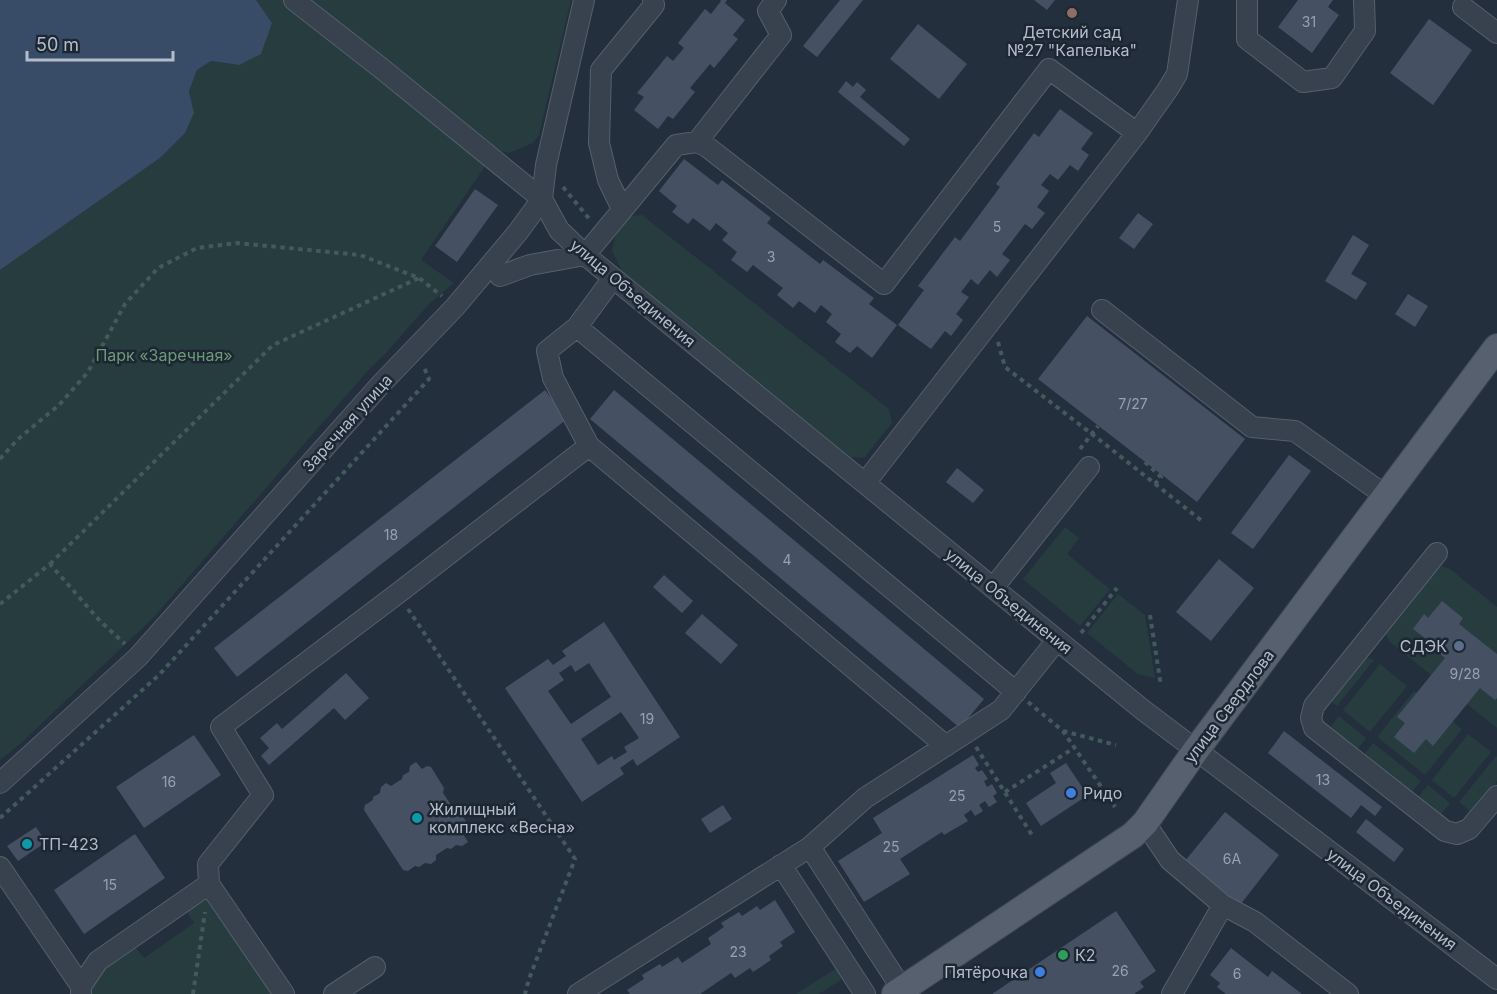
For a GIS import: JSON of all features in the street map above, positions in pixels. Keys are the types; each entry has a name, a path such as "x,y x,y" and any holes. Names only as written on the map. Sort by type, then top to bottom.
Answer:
{"main road":[{"name":"улица Свердлова","path":"899,992 1133,835 1145,823 1196,750 1497,347"}],"street":[{"path":"294,0 542,199"},
{"name":"Заречная улица","path":"0,783 138,657 374,392 455,307 518,232 542,199 546,165 584,0"},
{"path":"622,209 608,180 599,143 601,70 654,5 653,0"},
{"path":"697,142 781,35 768,10 776,0"},
{"path":"865,483 1137,133 1168,89 1177,74 1188,0"},
{"path":"1247,0 1247,39 1303,82 1332,78 1365,31 1364,0"},
{"path":"1461,2 1497,33"},
{"path":"500,276 530,265 585,255 676,145 697,142 706,146 884,284 1049,69 1137,133"},
{"name":"улица Объединения","path":"542,199 559,230 613,278 1143,710 1497,979"},
{"path":"613,278 577,327 548,351 553,378 589,446 946,746"},
{"path":"1102,310 1252,427 1295,431 1386,496"},
{"path":"577,327 1016,692"},
{"path":"284,994 209,884 208,864 263,795 221,727 589,446"},
{"path":"993,588 1089,467"},
{"path":"1437,553 1314,706 1311,718 1314,728 1445,831 1457,834 1468,829 1497,795"},
{"path":"578,994 810,847 865,798 1001,710 1057,640"},
{"path":"1145,823 1170,860 1223,905 1255,922 1348,994"},
{"path":"810,847 899,992"},
{"path":"781,865 865,994"},
{"path":"0,867 81,990 98,962 209,884"},
{"path":"1172,994 1223,905"},
{"path":"334,994 375,967"}],"path":[{"path":"563,187 602,234"},
{"path":"0,459 17,440 59,405 88,372 124,304 158,268 197,248 237,243 360,255 419,278 430,286"},
{"path":"0,604 50,564 273,345 419,278"},
{"path":"993,318 1005,367 1202,521"},
{"path":"0,818 159,675 429,379 417,347"},
{"path":"1092,434 1098,426"},
{"path":"1145,462 1161,477 1155,484"},
{"path":"50,564 100,621 138,657"},
{"path":"1081,633 1117,588"},
{"path":"398,594 575,859 525,994"},
{"path":"1150,615 1161,686"},
{"path":"1016,692 1063,731 1114,807"},
{"path":"1063,731 1116,745"},
{"path":"967,732 1032,835"},
{"path":"1005,792 1074,748"},
{"path":"193,994 209,884"}],"green space":[{"name":"Парк «Заречная»","path":"256,0 571,0 539,135 533,143 509,153 497,150 388,61 486,165 421,260 454,283 430,303 371,367 153,618 20,744 0,760 0,270 160,158 185,133 194,113 189,91 197,70 211,61 239,65 272,23"},
{"path":"642,215 889,409 892,423 864,458 850,457 625,277 612,251 616,234 630,216"},
{"path":"1065,527 1079,538 1067,554 1110,589 1080,626 1023,579"},
{"path":"1442,566 1450,569 1497,607 1497,728 1390,642 1386,635 1389,625 1434,570"},
{"path":"1118,594 1145,615 1155,678 1138,674 1087,633"},
{"path":"1366,657 1374,660 1337,706 1327,698 1358,659"},
{"path":"1380,664 1407,686 1370,732 1343,710"},
{"path":"1414,691 1462,729 1425,775 1377,737"},
{"path":"1339,716 1366,738 1356,751 1329,729"},
{"path":"1468,734 1491,752 1454,798 1432,780"},
{"path":"1373,743 1421,781 1411,793 1363,756"},
{"path":"1496,756 1497,781 1472,813 1459,802"},
{"path":"1428,785 1450,803 1440,816 1417,798"},
{"path":"207,900 217,905 277,994 92,994 92,989 103,967 134,945 144,958 194,923 185,909 197,901"},
{"path":"840,966 847,976 819,994 796,994"}],"water":[{"path":"0,0 256,0 272,23 261,54 239,65 211,61 197,70 189,91 194,113 185,133 160,158 0,270"}],"building":[{"path":"720,0 727,0 725,3 745,20 733,35 738,39 714,68 710,64 690,88 695,92 673,119 668,116 658,129 634,110 644,97 637,93 667,56 673,61 684,48 678,43 705,9 711,14"},
{"path":"840,0 863,0 817,57 803,46"},
{"path":"1034,0 1055,0 1047,10"},
{"path":"1298,0 1333,0 1328,7 1339,15 1312,53 1278,27"},
{"path":"1429,19 1472,50 1433,105 1390,73"},
{"path":"918,24 967,64 939,99 890,59"},
{"path":"846,81 853,87 857,82 866,90 860,97 910,139 904,146 838,92"},
{"path":"1060,109 1093,133 1081,149 1089,155 1078,171 1070,165 1058,180 1050,174 1041,185 1049,191 1037,207 1045,213 1032,229 1025,224 1002,254 1010,260 997,277 990,270 978,285 971,279 961,292 969,297 956,314 963,320 951,336 945,331 931,349 898,325 924,290 918,286 955,237 960,241 1000,187 996,184 1034,133 1039,137"},
{"path":"684,159 718,185 722,180 771,218 767,223 820,264 823,260 874,298 869,304 897,325 872,358 857,346 850,353 835,342 841,334 826,322 832,314 821,305 815,313 799,301 793,308 777,295 783,288 753,265 747,272 731,260 737,252 722,240 728,233 716,223 710,231 693,218 688,224 672,212 677,206 659,191"},
{"path":"475,189 498,205 457,262 435,246"},
{"path":"1138,213 1153,224 1134,249 1119,238"},
{"path":"1353,235 1369,245 1351,274 1367,283 1356,300 1325,281"},
{"path":"1408,294 1428,306 1415,327 1395,314"},
{"path":"1087,316 1245,439 1197,502 1038,379"},
{"path":"545,390 567,419 237,677 214,648"},
{"path":"614,390 984,699 960,728 590,419"},
{"path":"1289,455 1311,471 1253,549 1231,533"},
{"path":"957,468 984,490 973,503 946,482"},
{"path":"1219,559 1254,588 1211,641 1176,612"},
{"path":"664,575 693,601 682,613 653,587"},
{"path":"1442,601 1463,618 1459,624 1497,654 1497,698 1495,700 1480,688 1433,746 1426,739 1414,753 1394,737 1405,723 1397,717 1445,658 1413,629 1424,614 1428,618"},
{"path":"702,614 738,645 721,664 685,633"},
{"path":"604,622 680,737 637,766 633,759 620,768 624,774 582,802 505,688 548,659 553,665 566,656 562,651","holes":["589,663 611,697 571,724 548,691 564,680 559,673 571,665 575,672","621,712 639,738 624,747 627,752 614,760 612,756 598,765 581,739"]},
{"path":"346,673 369,698 345,720 334,708 269,765 261,756 269,748 260,738 277,723 282,729"},
{"path":"1284,731 1382,807 1375,816 1361,805 1351,818 1268,753"},
{"path":"194,735 221,775 144,828 116,787"},
{"path":"973,755 979,765 975,768 978,772 982,770 988,779 984,781 987,787 992,784 997,793 993,796 997,802 989,807 985,801 979,805 983,811 975,816 971,810 964,815 968,821 944,835 942,832 900,859 910,874 864,902 838,861 882,833 873,818"},
{"name":"Жилищный комплекс «Весна»","path":"416,762 422,769 427,766 431,767 444,788 443,793 451,805 456,806 469,826 468,831 463,834 468,842 462,846 447,848 436,855 436,860 431,864 415,866 408,871 403,870 364,810 365,805 380,793 381,787 386,783 391,786 402,779 403,775 409,772 410,766"},
{"path":"1066,763 1084,790 1082,799 1041,826 1026,803 1056,783 1050,773"},
{"path":"723,805 732,819 710,833 701,819"},
{"path":"1225,812 1279,855 1240,905 1185,861"},
{"path":"1366,819 1404,849 1394,862 1356,832"},
{"name":"ТП-423","path":"36,827 46,842 18,861 7,846"},
{"path":"135,834 165,878 84,934 54,890"},
{"path":"775,900 795,932 780,942 783,946 769,956 771,960 753,972 750,968 735,978 731,973 700,994 630,994 627,990 644,979 642,975 660,964 662,967 678,957 682,963 711,944 708,938 724,927 721,923 739,912 742,916 757,906 760,910"},
{"path":"1116,911 1156,971 1140,982 1144,987 1134,994 992,994"},
{"path":"1231,948 1268,977 1272,971 1302,994 1226,994 1217,987 1220,983 1210,975"}],"place":[{"name":"Детский сад №27 \"Капелька\"","path":"1072,13"},
{"name":"СДЭК","path":"1459,646"},
{"name":"Ридо","path":"1071,793"},
{"name":"Жилищный комплекс «Весна»","path":"417,818"},
{"name":"ТП-423","path":"27,844"},
{"name":"К2","path":"1063,955"},
{"name":"Пятёрочка","path":"1040,972"}]}
